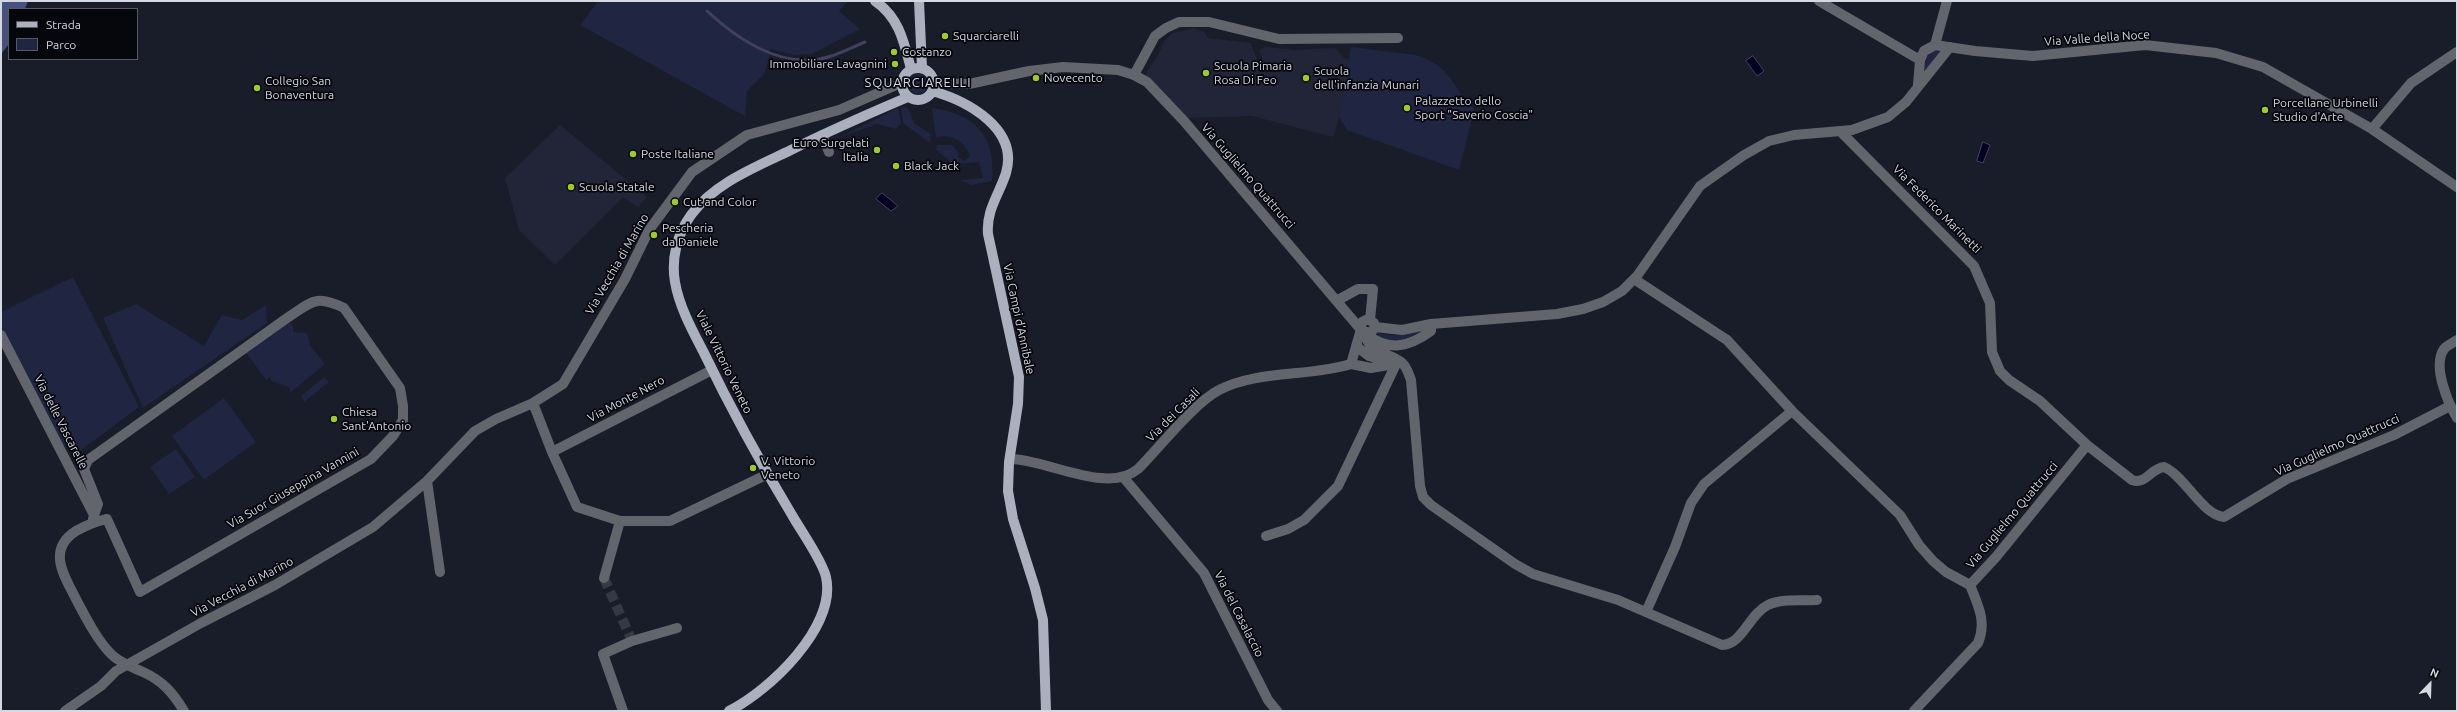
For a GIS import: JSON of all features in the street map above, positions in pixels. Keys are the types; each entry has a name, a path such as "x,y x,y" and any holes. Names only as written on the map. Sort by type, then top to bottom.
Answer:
{"main road":[{"path":"875,1 888,10 901,34 916,69"},
{"path":"916,69 919,1"},
{"path":"916,69 930,74 933,87 922,100 908,97 901,83 904,74 916,69"},
{"name":"Via Campi d'Annibale","path":"933,87 959,100 980,113 1000,133 1008,153 1006,171 991,206 987,230 1001,301 1019,377 1018,404 1008,484 1011,512 1039,600 1044,628 1046,711"},
{"name":"Viale Vittorio Veneto","path":"729,711 758,695 790,663 811,636 825,599 825,574 768,474 712,370 687,319 674,281 675,254 685,225 700,205 725,184 751,169 822,135 908,97"}],"street":[{"path":"1819,1 1920,60"},
{"path":"1918,85 1920,60 1924,51 1935,45 1947,1"},
{"path":"1134,75 1156,36 1166,28 1179,22 1209,22 1279,38 1398,38"},
{"name":"Via Valle della Noce","path":"1935,45 1975,51 2033,56 2145,45 2216,53 2263,67 2372,129 2457,186"},
{"path":"1373,324 1402,330 1431,328 1463,321 1583,309 1614,296 1634,279 1700,186 1744,154 1769,141 1794,135 1840,131 1863,127 1888,117 1906,102 1918,85 1950,47"},
{"path":"2372,129 2411,83 2457,52"},
{"name":"Via Guglielmo Quattrucci","path":"933,87 969,84 1029,71 1068,66 1102,68 1134,75 1156,91 1338,300 1363,331 1367,343 1376,351 1401,362 1400,365"},
{"name":"Via Vecchia di Marino","path":"65,711 101,686 116,671 201,623 275,585 373,527 427,481 458,446 481,427 533,403 563,384 625,279 649,230 692,172 747,135 839,110 901,83"},
{"name":"Via Federico Marinetti","path":"1840,131 1974,266 1990,303 1992,352 2000,371 2009,380 2040,401 2086,445"},
{"path":"822,135 829,152"},
{"name":"Via Guglielmo Quattrucci","path":"1634,279 1724,338 1792,411 1900,515 1919,544 1936,564 1970,585 1996,557 2086,445 2136,481 2144,480 2160,467 2167,468 2214,513 2224,517 2287,479 2394,435 2450,406"},
{"path":"1338,300 1358,289 1373,289 1373,324 1371,333 1363,331"},
{"name":"Via Suor Giuseppina Vannini","path":"316,300 330,301 344,308 400,388 403,406 403,420 393,436 371,458 140,592 107,518 94,518 98,504 84,469 88,460 287,318 316,300"},
{"path":"1363,331 1377,341 1392,346 1404,346 1418,341 1431,328"},
{"path":"1363,331 1356,346 1351,364 1375,368 1400,365"},
{"name":"Via delle Vascarelle","path":"1,335 94,518"},
{"path":"2457,340 2444,349 2441,358 2441,378 2450,406 2457,418"},
{"path":"1356,346 1369,356 1400,365 1411,380 1420,489 1427,501 1515,564 1533,574 1610,597 1716,643 1724,645 1735,641 1757,612 1769,605 1785,601 1817,600"},
{"name":"Via dei Casali","path":"1124,478 1138,469 1203,403 1220,390 1256,380 1322,371 1351,364"},
{"path":"1266,536 1288,529 1304,520 1338,486 1400,365"},
{"name":"Via Monte Nero","path":"552,452 712,370"},
{"path":"533,403 552,452 577,507 620,521 670,521 768,474"},
{"path":"1646,612 1676,547 1694,495 1704,484 1792,411"},
{"path":"1010,459 1034,462 1106,479 1124,478"},
{"name":"Via del Casalaccio","path":"1124,478 1204,573 1268,700 1277,711"},
{"path":"427,481 440,572"},
{"path":"94,518 66,539 60,553 60,562 66,580 94,629 110,653 127,665 164,684 173,693 184,711"},
{"path":"604,578 620,521"},
{"path":"1914,711 1978,644 1982,629 1982,620 1970,585"},
{"path":"623,711 603,654 632,640 677,628"}],"shaded area":[{"path":"1,1 28,1 25,8 8,8 8,45 1,54"},
{"path":"1194,28 1204,32 1208,38 1251,43 1258,62 1261,63 1263,60 1259,50 1265,47 1295,50 1335,48 1344,58 1349,60 1343,106 1333,137 1252,116 1186,118 1146,76 1147,71 1156,59 1165,40 1173,33"},
{"path":"1753,56 1764,71 1757,76 1746,61"},
{"name":"Scuola Statale","path":"560,125 647,197 638,207 623,197 555,265 519,230 505,178"},
{"path":"1983,142 1990,145 1983,163 1977,161"},
{"path":"882,193 898,206 891,211 876,199"}],"green space":[{"path":"598,1 848,1 839,11 860,29 812,54 794,55 771,49 765,73 747,91 745,116 580,25"},
{"name":"Palazzetto dello Sport \"Saverio Coscia\"","path":"1351,47 1416,55 1439,66 1449,76 1465,100 1469,100 1474,110 1459,170 1347,130 1339,117"},
{"path":"1937,48 1944,50 1921,75 1926,59 1930,53"},
{"path":"918,74 925,77 928,84 925,91 918,94 911,91 908,84 911,77"},
{"path":"907,107 915,124 931,134 930,143 903,123 901,108"},
{"path":"898,108 901,123 896,129 877,124 838,138"},
{"path":"932,108 947,111 960,116 971,122 980,130 986,140 990,152 992,181 972,185 960,180 983,178 979,162 955,164 956,167 949,172 944,168 950,161 936,150 937,145 952,145 958,152 958,156 964,161 970,156 965,147 957,140 947,136 936,138"},
{"path":"73,277 139,407 80,451 59,444 1,326 1,312"},
{"path":"136,304 204,346 222,315 242,320 266,305 267,323 143,408 103,318"},
{"path":"287,320 293,325 293,332 307,333 310,345 325,364 290,393 289,387 271,381 271,377 266,380 245,351"},
{"path":"1429,328 1404,340 1390,344 1376,336 1379,333 1397,335"},
{"path":"324,377 329,382 304,402 301,396"},
{"path":"224,398 256,442 204,480 172,436"},
{"path":"176,449 195,477 169,494 150,467"}],"waterway":[{"path":"707,11 741,38 754,46 781,57 817,60 838,54 865,42"}],"tunnel":[{"path":"604,578 632,641"}],"place":[{"name":"Squarciarelli","path":"945,36"},
{"name":"Costanzo","path":"894,52"},
{"name":"Immobiliare Lavagnini","path":"895,64"},
{"name":"Scuola Pimaria Rosa Di Feo","path":"1206,73"},
{"name":"Novecento","path":"1036,78"},
{"name":"Scuola dell'infanzia Munari","path":"1306,78"},
{"name":"Collegio San Bonaventura","path":"257,88"},
{"name":"Palazzetto dello Sport \"Saverio Coscia\"","path":"1407,108"},
{"name":"Porcellane Urbinelli Studio d'Arte","path":"2265,110"},
{"name":"Euro Surgelati Italia","path":"877,150"},
{"name":"Poste Italiane","path":"633,154"},
{"name":"Black Jack","path":"896,166"},
{"name":"Scuola Statale","path":"571,187"},
{"name":"Cut and Color","path":"675,202"},
{"name":"Pescheria da Daniele","path":"654,235"},
{"name":"Chiesa Sant'Antonio","path":"334,419"},
{"name":"V. Vittorio Veneto","path":"753,468"}],"district":[{"name":"SQUARCIARELLI","path":"918,83"}]}
